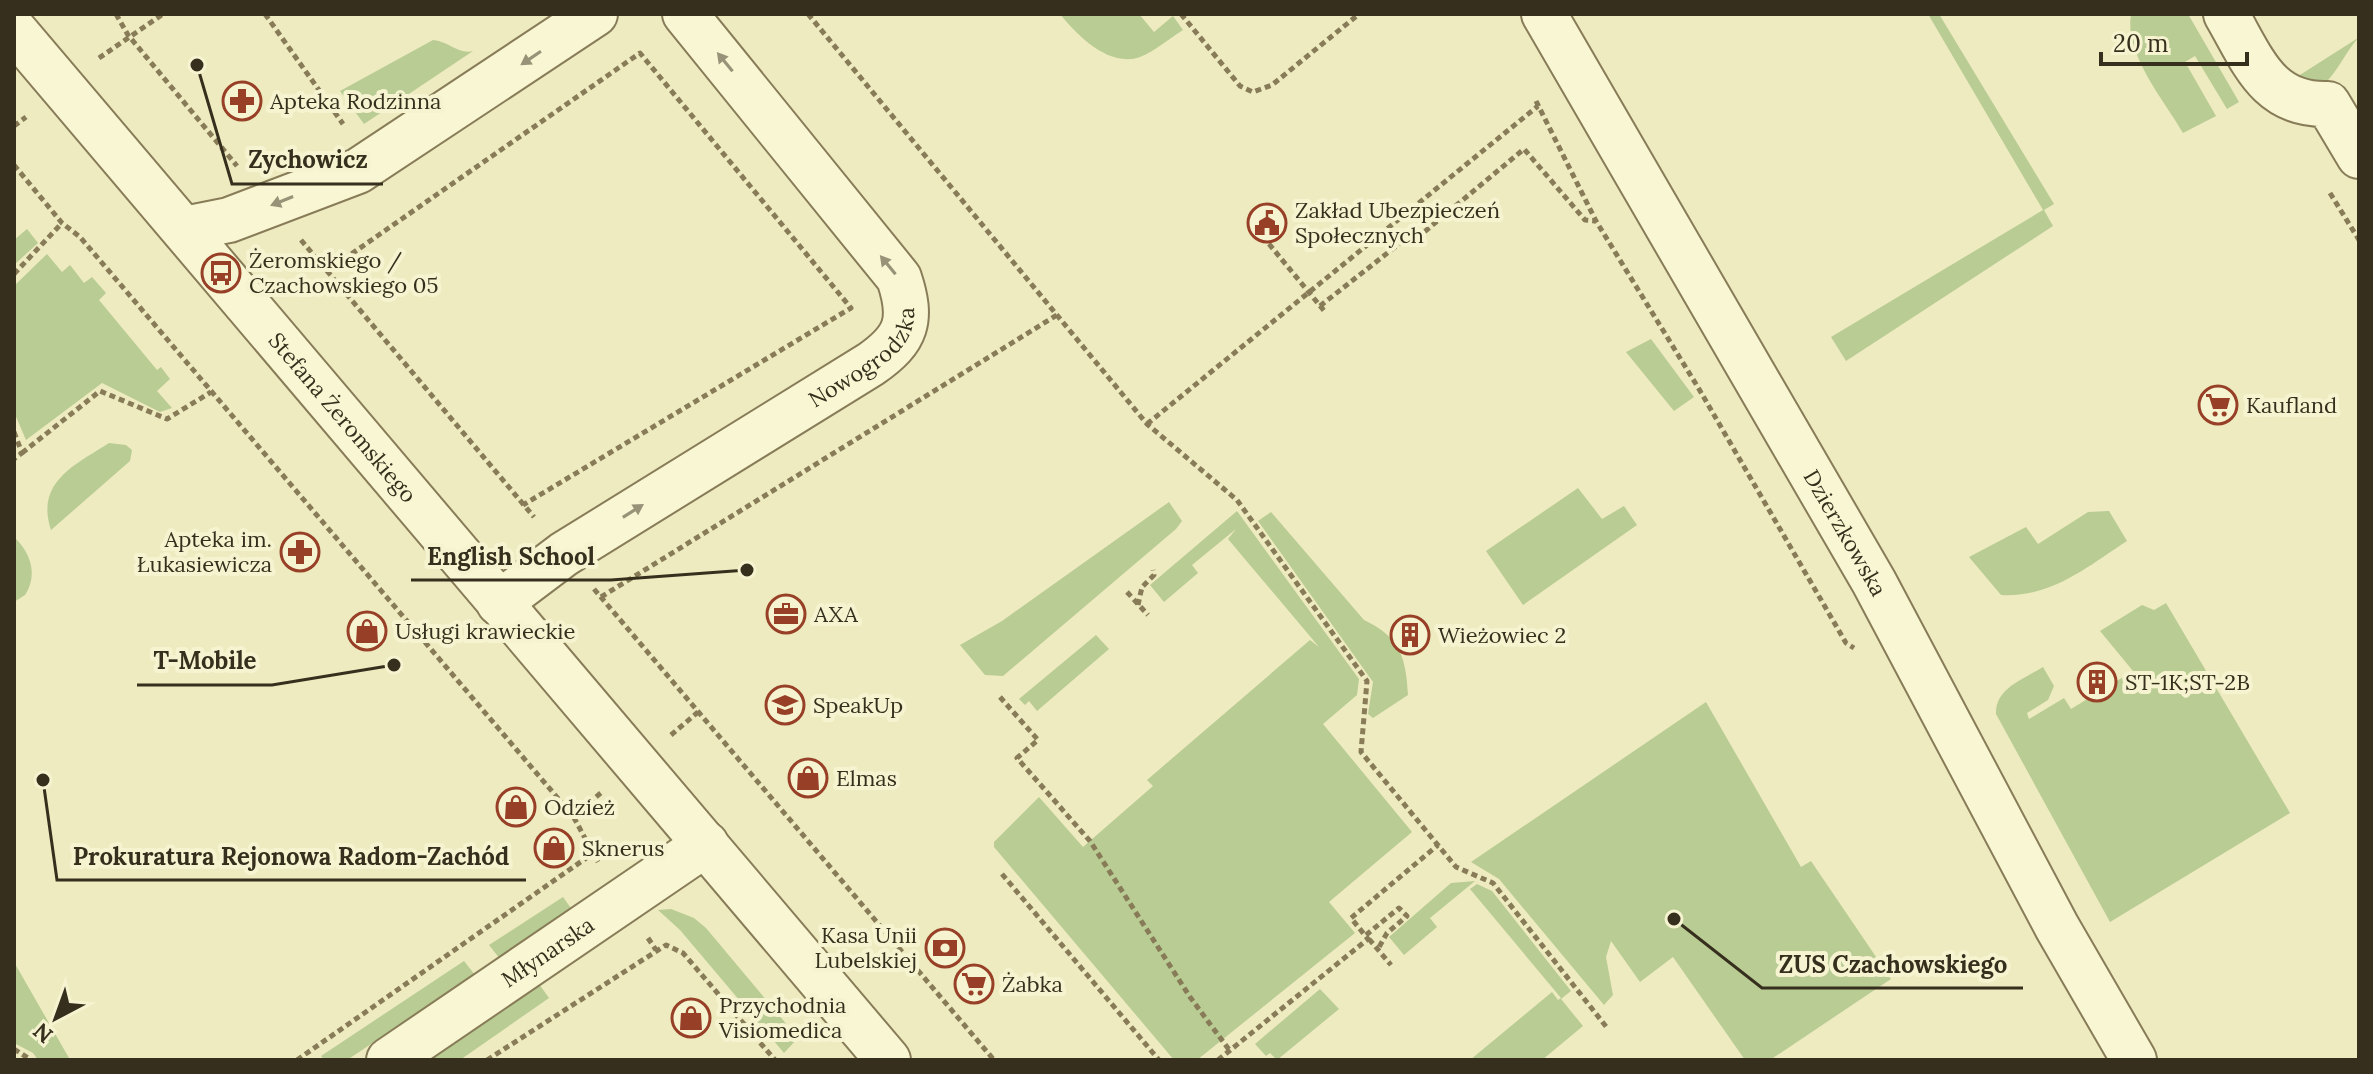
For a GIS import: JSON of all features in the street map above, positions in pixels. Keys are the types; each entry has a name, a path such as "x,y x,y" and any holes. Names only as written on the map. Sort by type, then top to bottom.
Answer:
{"street":[{"path":"184,229 238,218 358,171 595,14"},
{"name":"Nowogrodzka","path":"499,603 564,554 871,364 893,348 904,328 908,306 899,278 685,14"},
{"name":"Dzierzkowska","path":"1544,14 1874,582 2057,927 2134,1060"},
{"path":"2226,14 2271,86 2296,102 2328,104 2359,156"},
{"name":"Stefana Żeromskiego","path":"14,30 888,1060"},
{"name":"Młynarska","path":"389,1060 706,844"}],"path":[{"path":"128,35 163,14"},
{"path":"265,14 344,125"},
{"path":"808,14 1147,424 1237,500 1367,681 1361,752 1456,867 1493,883 1608,1029"},
{"path":"1181,14 1240,86 1253,92 1272,85 1359,14"},
{"path":"327,271 640,53 851,308 523,505"},
{"path":"1531,92 1596,221 1699,389 1846,643 1860,651"},
{"path":"1147,424 1538,106"},
{"path":"1320,306 1404,240 1417,238 1524,149 1585,220 1596,221"},
{"path":"14,165 62,223 80,237 573,816 592,854 656,950"},
{"path":"971,211 979,205"},
{"path":"14,274 62,223"},
{"path":"1269,244 1326,313"},
{"path":"601,597 1057,315"},
{"path":"14,459 100,391 167,419 211,392"},
{"path":"14,432 22,453"},
{"path":"1138,605 1142,587 1154,575 1153,570"},
{"path":"1127,592 1148,615"},
{"path":"1000,697 1038,740 1017,758 1090,841 1190,997 1230,1051"},
{"path":"1391,965 1351,918 1438,845"},
{"path":"297,1060 592,854"},
{"path":"1002,874 1159,1060"},
{"path":"1218,1060 1399,908 1407,916 1387,933 1378,949"},
{"path":"487,1060 666,945 683,953 775,1060"},
{"path":"14,1049 31,1060"}],"green space":[{"path":"1060,14 1139,14 1154,32 1173,16 1183,30 1140,57 1117,58 1095,48"},
{"path":"1928,14 1939,14 2054,204 2044,210 2053,226 1846,361 1831,337 2043,210"},
{"path":"2131,14 2188,14 2239,102 2227,109 2195,56 2185,62 2216,116 2183,133 2139,61 2130,29"},
{"path":"2242,14 2252,14 2292,80 2358,38 2329,79 2315,90 2302,91 2289,85 2277,73"},
{"path":"433,40 463,51 473,51 364,124 340,91"},
{"path":"27,229 38,243 14,265 14,240"},
{"path":"47,254 62,272 70,265 84,283 92,277 106,293 99,300 157,370 161,367 170,379 157,391 172,408 160,412 102,383 26,440 14,412 14,286"},
{"path":"1651,339 1694,397 1674,411 1626,352"},
{"path":"109,443 126,445 132,450 130,461 51,530 48,513 53,487 71,468"},
{"path":"1578,488 1602,519 1624,506 1637,525 1523,605 1486,551"},
{"path":"1169,502 1182,521 1176,529 1003,676 985,675 960,645 1002,621"},
{"path":"1237,511 1359,679 1357,695 1323,724 1412,832 1329,902 1355,933 1197,1060 1174,1060 994,847 994,842 1039,797 1083,847 1153,786 1147,780 1310,640 1319,647 1228,539 1236,529 1192,565 1198,573 1164,602 1150,585"},
{"path":"2109,511 2127,541 2052,586 2019,595 2001,595 1969,557 2026,527 2038,544 2088,512"},
{"path":"1271,512 1364,620 1386,634 1399,650 1408,695 1373,718 1368,714 1373,682 1258,521"},
{"path":"14,537 25,550 32,572 25,595 14,602"},
{"path":"2166,603 2290,813 2110,922 1996,714 1997,705 2012,685 2043,667 2054,686 2048,700 2027,713 2029,719 2064,698 2071,709 2133,671 2100,631 2142,605 2154,610"},
{"path":"1096,635 1109,649 1037,711 1029,701 1025,705 1019,699"},
{"path":"1706,702 1801,867 1811,861 1891,979 1770,1060 1745,1060 1673,957 1640,982 1611,941 1606,957 1613,995 1604,1005 1499,879 1471,862"},
{"path":"1475,881 1430,918 1437,927 1404,955 1389,937 1451,883"},
{"path":"1477,884 1492,891 1571,991 1561,999 1583,1026 1542,1060 1470,1060 1552,992 1558,1000 1561,998 1470,889"},
{"path":"563,897 573,911 500,959 489,945"},
{"path":"671,909 694,918 706,928 798,1038 784,1053 680,930 658,910"},
{"path":"464,961 475,975 347,1060 324,1060 321,1056"},
{"path":"14,962 71,1060 38,1060 33,1053 14,1043"},
{"path":"539,984 549,998 460,1060 425,1060"},
{"path":"1320,989 1339,1009 1277,1060 1270,1053 1266,1056 1255,1044"}],"place":[{"name":"Zychowicz","path":"197,65"},
{"name":"Apteka Rodzinna","path":"242,101"},
{"name":"Zakład Ubezpieczeń Społecznych","path":"1267,223"},
{"name":"Żeromskiego / Czachowskiego 05","path":"221,273"},
{"name":"Kaufland","path":"2218,405"},
{"name":"Apteka im. Łukasiewicza","path":"300,552"},
{"name":"English School","path":"747,570"},
{"name":"AXA","path":"786,614"},
{"name":"Usługi krawieckie","path":"367,631"},
{"name":"Wieżowiec 2","path":"1410,635"},
{"name":"T-Mobile","path":"394,665"},
{"name":"ST-1K;ST-2B","path":"2097,682"},
{"name":"SpeakUp","path":"785,705"},
{"name":"Elmas","path":"808,778"},
{"name":"Prokuratura Rejonowa Radom-Zachód","path":"43,780"},
{"name":"Odzież","path":"516,807"},
{"name":"Sknerus","path":"554,848"},
{"name":"ZUS Czachowskiego","path":"1674,919"},
{"name":"Kasa Unii Lubelskiej","path":"945,948"},
{"name":"Żabka","path":"974,984"},
{"name":"Przychodnia Visiomedica","path":"691,1018"}]}
